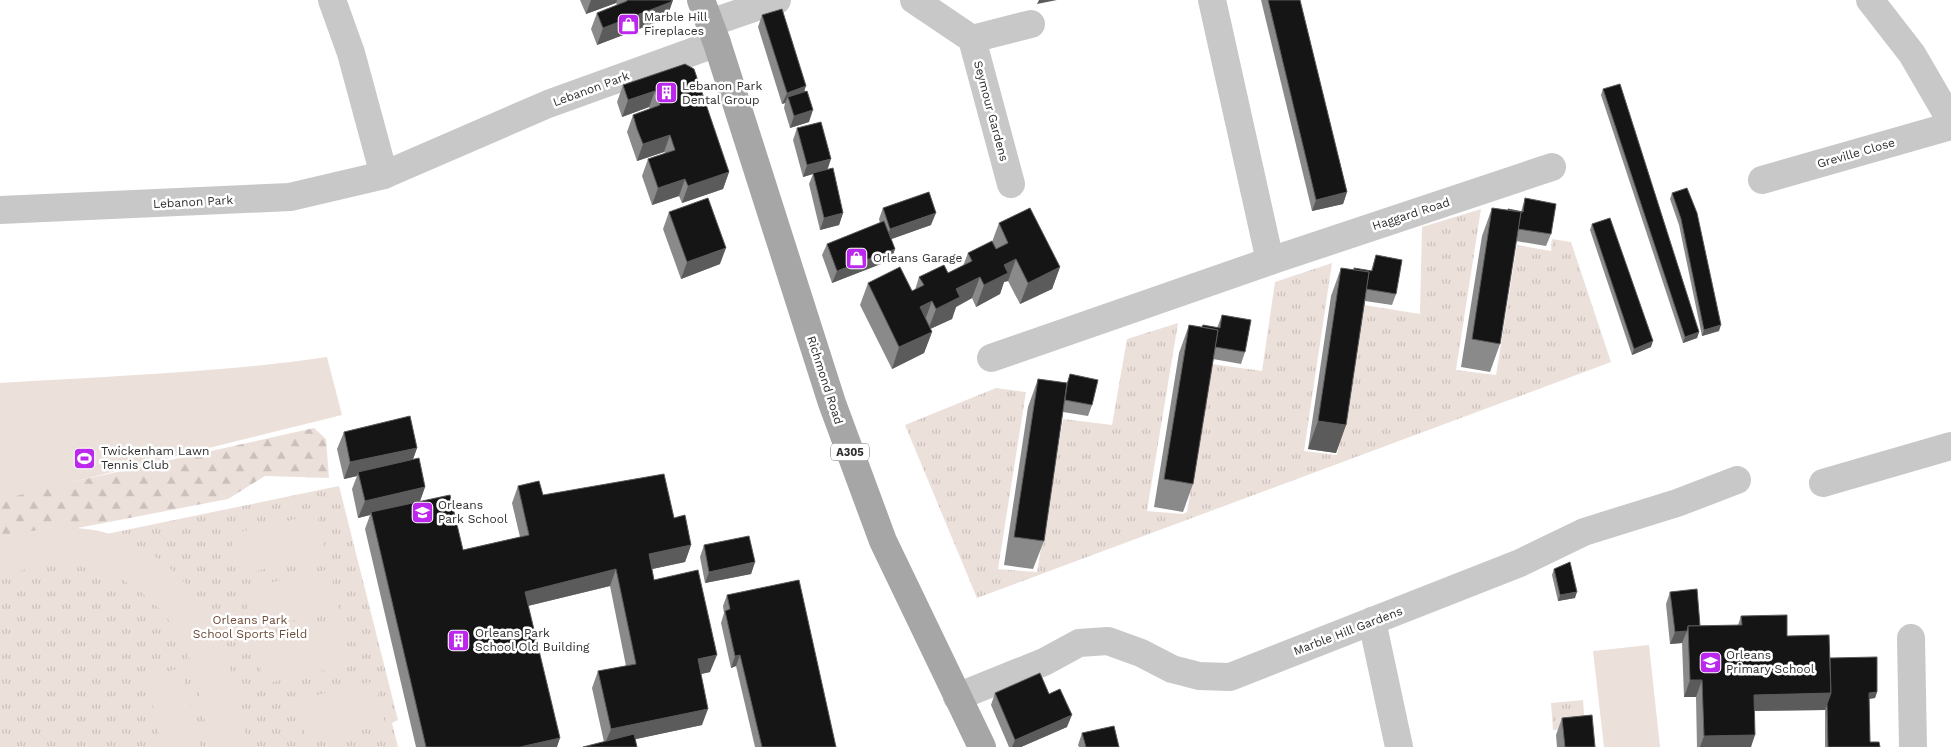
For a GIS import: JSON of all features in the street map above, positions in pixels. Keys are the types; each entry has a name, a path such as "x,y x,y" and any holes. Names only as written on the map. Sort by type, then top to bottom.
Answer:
{"main road":[{"name":"Richmond Road","path":"710,22 841,429 883,540 982,747"}],"street":[{"path":"332,0 351,53 384,175"},
{"path":"710,22 777,0"},
{"path":"914,0 972,39 1031,24"},
{"path":"1212,0 1270,261"},
{"path":"1870,0 1912,54 1951,121"},
{"name":"Lebanon Park","path":"0,210 290,197 384,175 548,104 710,22"},
{"name":"Seymour Gardens","path":"972,39 1011,184"},
{"name":"Greville Close","path":"1762,180 1951,126"},
{"name":"Haggard Road","path":"991,358 1270,261 1552,167"},
{"path":"1823,483 1951,446"},
{"name":"Marble Hill Gardens","path":"957,697 1044,662 1079,643 1108,641 1141,653 1172,669 1199,676 1230,677 1520,563 1584,532 1677,503 1737,480"},
{"path":"1372,621 1399,747"},
{"path":"1911,638 1913,747"}],"green space":[{"path":"1481,209 1456,370 1496,375 1517,245 1551,251 1552,239 1571,242 1611,362 977,598 905,425 996,388 1026,392 998,569 1037,572 1063,419 1112,425 1127,339 1178,323 1147,511 1183,514 1187,512 1212,364 1262,371 1275,282 1332,263 1304,451 1337,455 1364,305 1420,314 1422,227"},
{"name":"Twickenham Lawn Tennis Club","path":"327,357 342,415 0,500 0,383 245,367"},
{"path":"314,428 326,439 329,478 265,476 228,499 0,543 0,498"},
{"name":"Orleans Park School Sports Field","path":"339,486 398,720 392,723 398,747 0,747 0,556"},
{"path":"317,514 326,555 239,575 230,534"},
{"path":"60,527 81,528 116,536 151,554 181,578 205,609 222,644 249,747 211,747 196,682 183,644 168,620 150,600 129,584 105,572 80,566 53,565 26,569 0,579 0,540 24,532"},
{"path":"330,569 339,610 252,630 243,589"},
{"path":"342,623 351,664 264,684 255,643"},
{"path":"1649,645 1660,747 1604,747 1593,651"},
{"path":"181,668 200,747 162,747 146,677"},
{"path":"375,681 385,724 307,743 297,700"},
{"path":"1583,700 1585,727 1553,730 1551,703"}],"building":[{"path":"627,0 672,0 603,28 597,13"},
{"path":"1268,0 1300,0 1347,192 1316,200"},
{"path":"782,9 806,86 787,93 762,15"},
{"path":"685,64 694,69 729,172 688,186 685,179 658,188 648,159 675,150 670,135 643,144 633,115 660,105 655,91 628,100 623,85"},
{"path":"1620,84 1699,332 1685,337 1603,89"},
{"path":"807,91 813,110 794,116 788,97"},
{"path":"821,122 831,159 807,165 797,128"},
{"path":"833,168 843,213 824,218 813,173"},
{"path":"1687,188 1697,213 1721,325 1704,330 1681,219 1672,193"},
{"path":"929,192 936,213 890,229 883,208"},
{"path":"708,198 726,248 687,262 669,212"},
{"path":"1525,198 1556,204 1551,234 1518,229 1521,212 1508,209 1523,212"},
{"path":"1030,208 1060,267 1028,283 1016,259 1004,265 1008,273 984,285 980,277 956,289 960,297 936,309 932,301 920,307 932,332 899,347 868,283 900,267 912,291 924,285 919,277 944,265 948,273 972,261 968,253 992,241 996,249 1008,243 999,223"},
{"path":"1492,208 1521,212 1500,344 1472,339"},
{"path":"1610,218 1653,341 1634,349 1592,224"},
{"path":"884,221 895,249 837,271 827,244"},
{"path":"1376,255 1402,260 1396,294 1366,289 1369,272 1354,270 1354,268 1372,271"},
{"path":"1341,268 1369,272 1346,425 1318,421"},
{"path":"1222,315 1251,320 1245,352 1215,347 1218,330 1202,327 1203,325 1220,328"},
{"path":"1189,325 1218,330 1193,484 1164,479"},
{"path":"1070,374 1098,380 1092,405 1065,400"},
{"path":"1038,379 1067,383 1044,541 1014,537"},
{"path":"410,416 417,448 350,462 344,432"},
{"path":"419,458 425,487 365,501 358,472"},
{"name":"Orleans Park School Old Building","path":"664,474 674,518 685,515 691,545 649,554 654,580 698,570 717,655 698,659 708,709 611,729 598,671 636,664 616,569 525,592 560,738 520,747 426,747 371,512 450,495 463,550 529,535 518,486 539,481 543,495"},
{"path":"749,536 755,562 709,572 704,545"},
{"path":"1570,562 1577,592 1560,595 1554,569"},
{"path":"799,580 836,747 762,747 740,655 735,656 725,611 730,609 727,595"},
{"path":"1697,589 1700,626 1688,626 1687,631 1675,632 1670,592"},
{"path":"1787,615 1787,636 1829,635 1831,693 1754,695 1755,735 1704,736 1702,680 1690,680 1688,626 1742,625 1741,616"},
{"path":"1877,657 1877,692 1869,693 1870,742 1879,742 1880,747 1828,747 1827,704 1831,693 1830,658"},
{"path":"1040,673 1049,694 1060,689 1072,715 1015,740 995,693"},
{"path":"1592,715 1595,747 1565,747 1562,718"},
{"path":"1114,726 1119,747 1086,747 1082,733"},
{"path":"634,734 637,747 583,747"}],"place":[{"name":"Marble Hill Fireplaces","path":"628,24"},
{"name":"Lebanon Park Dental Group","path":"666,93"},
{"name":"Orleans Garage","path":"857,258"},
{"name":"Twickenham Lawn Tennis Club","path":"85,458"},
{"name":"Orleans Park School","path":"422,512"},
{"name":"Orleans Park School Old Building","path":"459,640"},
{"name":"Orleans Primary School","path":"1710,662"}]}
